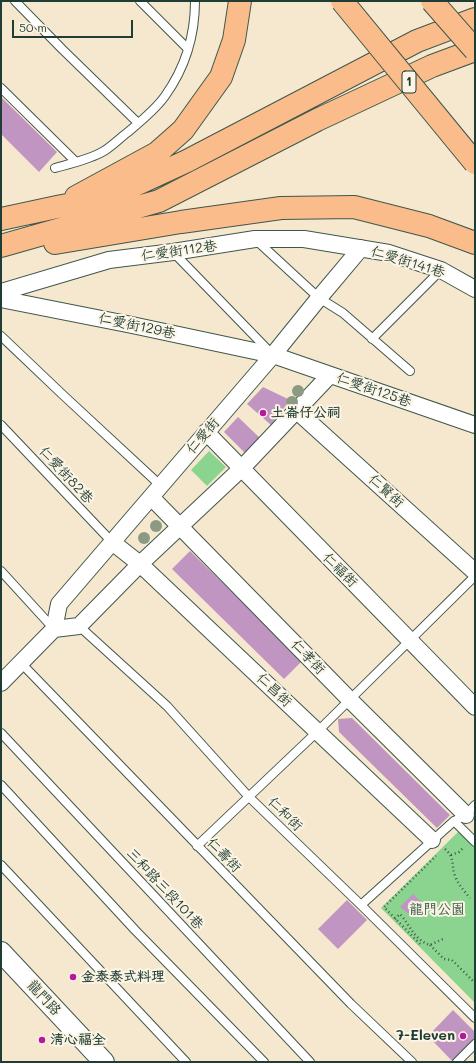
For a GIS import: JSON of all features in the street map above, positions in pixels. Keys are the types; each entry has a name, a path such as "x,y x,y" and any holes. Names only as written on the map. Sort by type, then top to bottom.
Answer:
{"highway":[{"path":"57,206 157,153 182,130 221,77 234,40 240,1"},
{"name":"1","path":"342,1 475,163"},
{"path":"1,246 159,201 339,110 432,66 475,50 432,1"},
{"path":"1,219 57,206 109,197 187,161 417,41 475,19"},
{"path":"1,252 181,222 282,208 354,207 430,226 475,243"}],"street":[{"name":"仁愛街112巷","path":"1,292 109,260 255,239 304,239 361,248"},
{"name":"仁愛街141巷","path":"361,248 389,253 440,270 475,289"},
{"name":"仁愛街","path":"54,629 59,604 273,355 361,248"},
{"name":"仁愛街129巷","path":"1,299 273,355"},
{"name":"仁愛街125巷","path":"273,355 475,425"},
{"path":"1,683 54,629 79,626 179,526 241,469 330,375"},
{"name":"仁賢街","path":"297,411 475,572"},
{"name":"仁福街","path":"206,432 475,707"},
{"name":"仁孝街","path":"155,491 179,526 350,700 465,814"},
{"name":"仁昌街","path":"112,542 140,564 432,840"},
{"name":"龍門路","path":"1,952 104,1062"}],"lane":[{"path":"15,1 138,123"},
{"path":"140,1 188,49"},
{"path":"54,168 76,162 104,151 138,123 165,97 181,71 188,49 195,18 195,1"},
{"path":"1,88 76,162"},
{"path":"255,239 319,298 344,313 410,371"},
{"path":"173,252 273,355"},
{"path":"372,339 440,270"},
{"path":"1,336 63,396 155,491"},
{"name":"仁愛街82巷","path":"1,426 112,542"},
{"path":"1,570 54,629"},
{"path":"197,846 350,700 475,576"},
{"name":"仁和街","path":"79,626 167,706 249,797 475,1018"},
{"name":"仁壽街","path":"21,663 351,1004 412,1062"},
{"name":"三和路三段101巷","path":"1,734 310,1062"},
{"path":"1,785 135,930 264,1062"},
{"path":"361,905 432,840 465,814 475,842"},
{"path":"1,865 186,1062"},
{"path":"457,1062 475,1044"}],"path":[{"path":"422,946 384,907 444,848 451,855 455,874 461,888 470,898"},
{"path":"451,855 459,852"},
{"path":"395,919 400,914 406,921 409,928 422,942 430,945 444,958 452,960 475,984"},
{"path":"430,945 443,939"}],"green space":[{"path":"209,451 226,467 207,486 191,470"},
{"name":"龍門公園","path":"459,831 475,848 475,1003 381,908"}],"building":[{"path":"1,97 57,152 39,172 1,134"},
{"path":"263,387 290,400 271,425 247,404"},
{"path":"238,417 261,439 247,455 224,432"},
{"path":"190,551 302,661 284,679 172,569"},
{"path":"352,718 450,815 437,828 339,732 338,719"},
{"path":"413,894 421,902 409,914 400,907"},
{"path":"347,900 367,920 338,949 318,929"},
{"path":"453,1010 475,1032 475,1040 453,1062 428,1036"}],"place":[{"name":"土崙仔公祠","path":"263,413"},
{"name":"金泰泰式料理","path":"73,977"},
{"name":"7-Eleven","path":"463,1036"},
{"name":"清心福全","path":"42,1040"}]}
